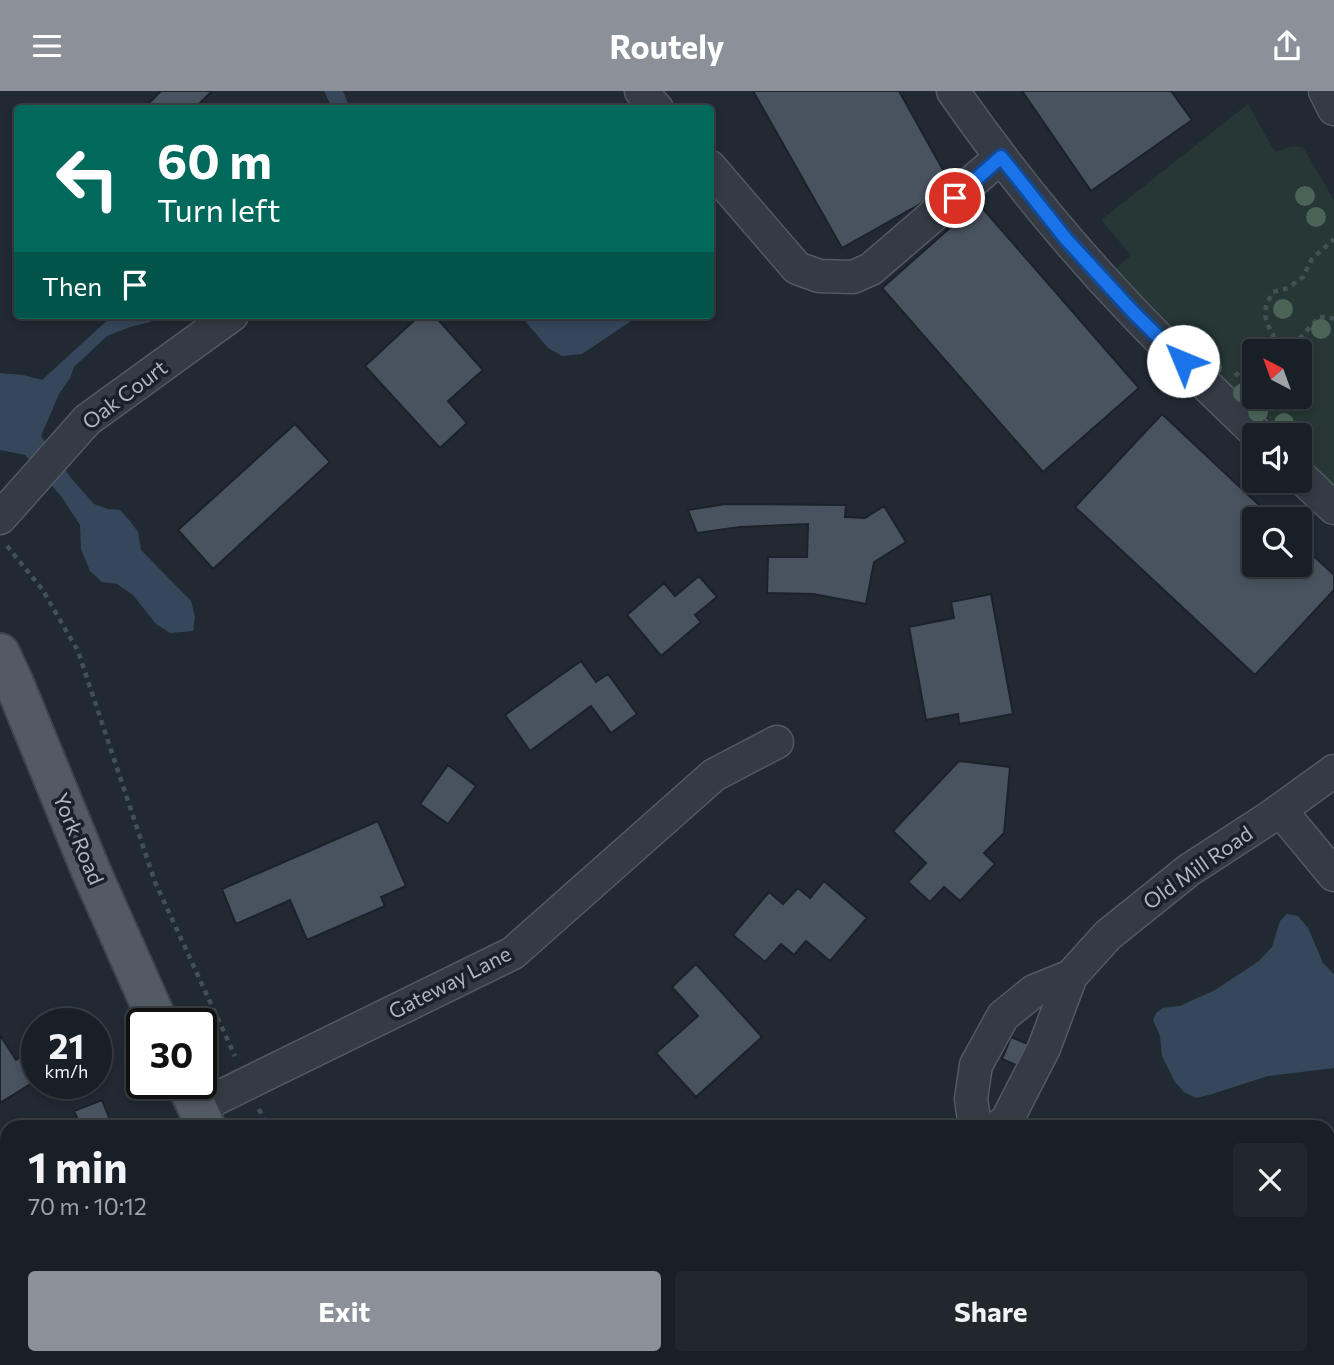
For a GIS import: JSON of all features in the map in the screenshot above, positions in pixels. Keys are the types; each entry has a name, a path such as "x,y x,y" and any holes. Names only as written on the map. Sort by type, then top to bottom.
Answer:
{"main road":[{"name":"York Road","path":"0,653 152,1008"}],"street":[{"path":"641,91 653,105"},
{"path":"953,91 1066,239 1134,313 1246,423"},
{"path":"1325,91 1334,109"},
{"path":"714,172 797,268 819,276 853,277 871,269 1001,157"},
{"name":"Oak Court","path":"0,518 87,420 226,319"},
{"path":"1312,487 1334,508"},
{"name":"Gateway Lane","path":"196,1106 513,953 714,775 777,741"},
{"name":"Old Mill Road","path":"1007,1120 1044,1048 1071,976 1108,935 1189,870 1334,771"},
{"path":"1280,810 1334,875"},
{"name":"Old Mill Road","path":"974,1120 971,1099 976,1065 1003,1016 1034,991 1071,976"}],"path":[{"path":"1334,239 1312,259 1303,277 1287,288 1273,292 1266,304 1265,319 1275,338 1292,347 1319,317 1334,319"},
{"path":"0,538 42,589 78,651 155,882 264,1120"}],"shaded area":[{"path":"1248,104 1275,152 1292,146 1303,147 1334,200 1334,497 1312,476 1312,423 1258,423 1245,409 1312,409 1312,339 1242,339 1242,406 1112,272 1131,255 1101,220"}],"water":[{"path":"324,91 343,91 349,105 331,105"},
{"path":"109,319 153,319 107,336 74,367 41,436 71,478 94,504 120,510 130,521 138,532 141,550 191,601 195,617 193,631 170,633 156,624 133,595 117,584 102,582 90,571 81,549 80,525 61,496 25,455 0,450 0,373 42,380"},
{"path":"523,319 634,319 582,354 562,356 548,348"},
{"path":"1287,914 1298,916 1308,928 1323,963 1334,974 1334,1068 1268,1076 1196,1098 1184,1092 1175,1082 1162,1056 1160,1036 1153,1020 1156,1013 1163,1008 1180,1006 1215,990 1259,961 1272,947 1280,921"}],"building":[{"path":"161,91 212,91 198,105 147,105"},
{"path":"753,91 899,91 952,186 842,248"},
{"path":"1022,91 1171,91 1192,120 1091,191"},
{"path":"978,203 1139,388 1043,472 882,288"},
{"path":"416,319 438,319 483,370 448,401 467,423 440,448 365,366"},
{"path":"1162,414 1242,489 1242,493 1246,493 1261,507 1242,507 1242,577 1312,577 1312,554 1334,575 1334,590 1255,675 1075,507"},
{"path":"295,424 330,462 213,569 178,530"},
{"path":"726,504 846,505 845,517 865,518 884,506 906,542 874,562 866,604 813,594 767,593 768,557 807,557 808,524 740,527 697,533 688,510"},
{"path":"699,576 717,597 695,615 701,622 661,656 627,615 664,583 675,596"},
{"path":"991,594 1013,714 959,724 958,714 926,720 909,627 954,618 951,602"},
{"path":"581,661 596,682 608,674 637,714 611,733 591,706 530,751 505,715"},
{"path":"959,761 1010,767 1004,833 984,853 995,864 960,901 944,887 930,902 908,882 926,863 893,831"},
{"path":"448,765 476,786 448,824 420,804"},
{"path":"378,821 406,886 381,897 385,906 307,940 290,900 236,924 222,889"},
{"path":"824,881 867,918 830,961 806,941 794,955 781,944 765,962 733,935 769,892 783,904 798,888 810,898"},
{"path":"696,964 762,1037 696,1097 656,1053 698,1016 672,987"},
{"path":"0,1035 16,1060 21,1057 21,1090 0,1103"},
{"path":"1011,1037 1030,1045 1021,1067 1002,1059"},
{"path":"102,1100 110,1120 78,1120 74,1111"}],"route":[{"path":"955,198 1001,157 1066,239 1134,313 1183,361"}]}
